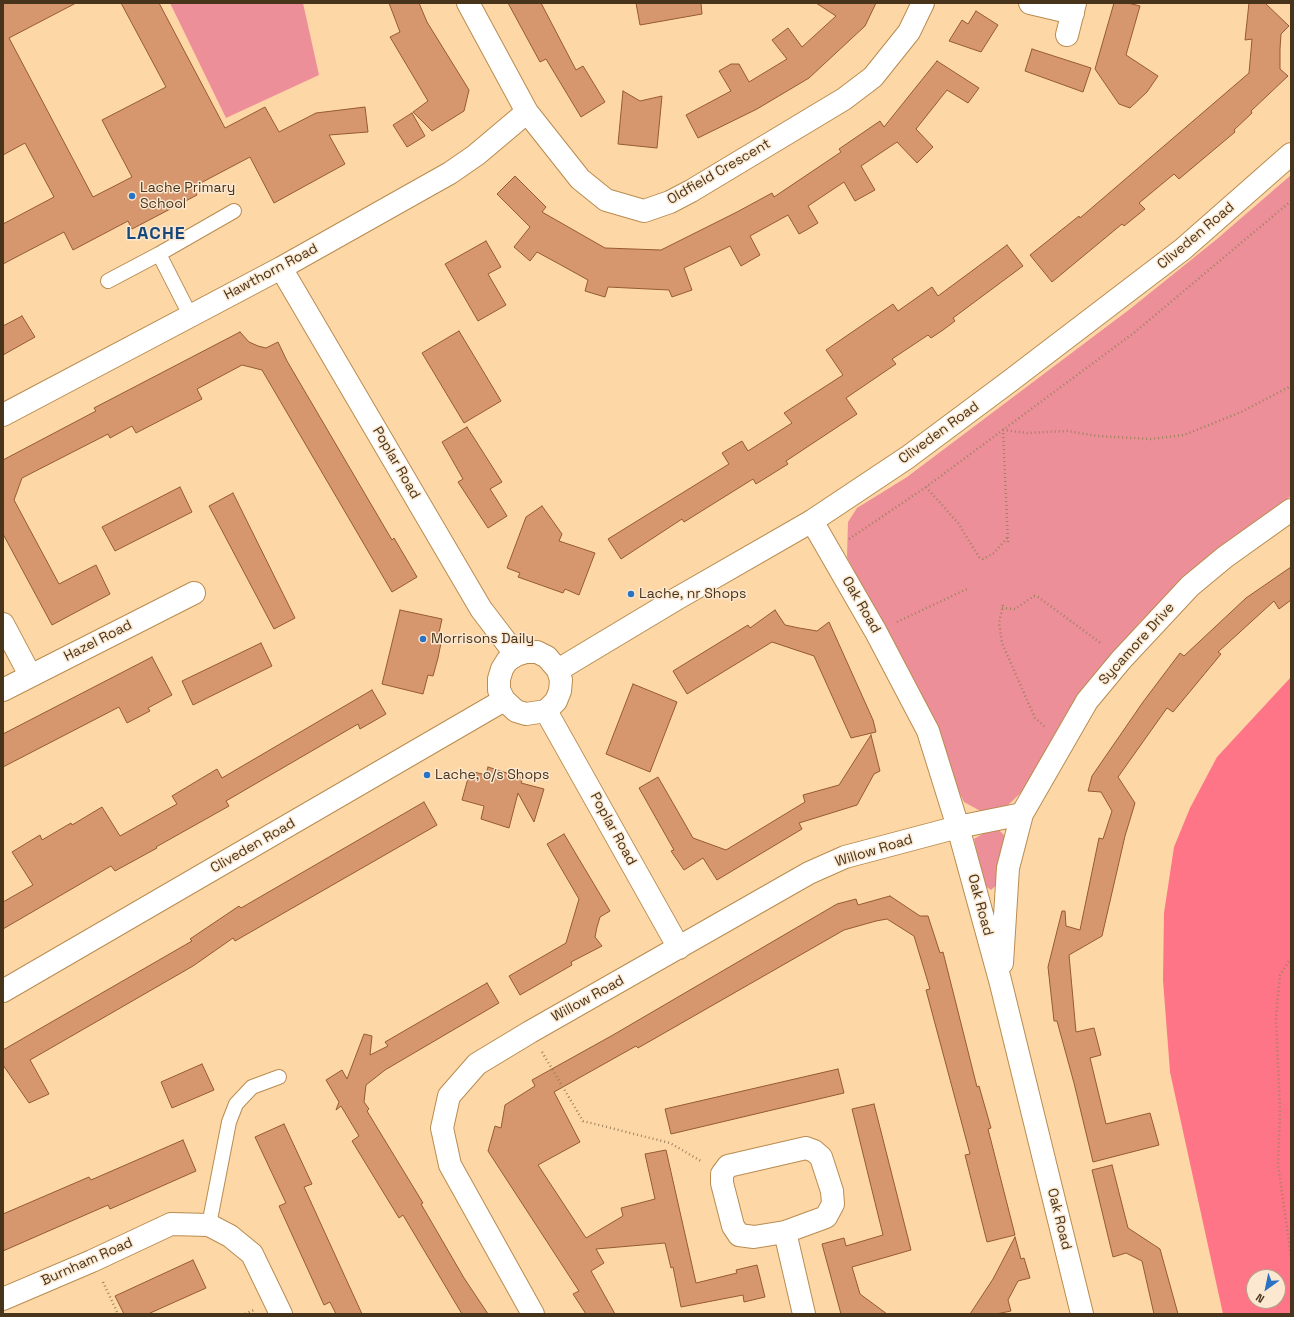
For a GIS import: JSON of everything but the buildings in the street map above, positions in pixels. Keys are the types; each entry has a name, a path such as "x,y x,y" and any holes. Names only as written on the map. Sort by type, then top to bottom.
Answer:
{"street":[{"name":"Oldfield Crescent","path":"468,3 527,112 580,179 606,200 644,210 670,202 691,191 844,99 873,77 909,32 923,3"},
{"path":"1030,3 1074,8 1067,35"},
{"name":"Hawthorn Road","path":"3,415 281,268 450,173 476,155 527,112"},
{"name":"Cliveden Road","path":"558,670 678,598 812,521 908,457 1177,254 1291,154"},
{"name":"Poplar Road","path":"281,268 481,608 516,655"},
{"name":"Sycamore Drive","path":"1000,980 1008,868 1022,814 1062,742 1087,701 1121,660 1190,586 1225,557 1291,510"},
{"name":"Oak Road","path":"812,521 876,632 928,731 958,827 1000,980 1082,1314"},
{"name":"Hazel Road","path":"3,690 194,593"},
{"path":"3,624 30,675"},
{"path":"526,652 537,652 547,657 558,670 561,680 560,691 556,701 546,711 526,714 516,711 504,700 499,690 499,679 502,669 507,661 516,655 526,652"},
{"name":"Cliveden Road","path":"3,991 504,700"},
{"name":"Poplar Road","path":"546,711 679,948"},
{"path":"958,827 1022,814"},
{"name":"Willow Road","path":"533,1314 450,1165 442,1128 449,1096 477,1064 530,1032 810,873 845,857 958,827"},
{"path":"806,1148 821,1158 832,1191 832,1204 826,1217 785,1232 754,1237 739,1235 733,1226 722,1183 722,1174 728,1166 806,1148"},
{"name":"Burnham Road","path":"3,1299 92,1261 171,1224 209,1224"},
{"path":"209,1224 230,1236 252,1254 280,1314"},
{"path":"785,1232 804,1314"}],"lane":[{"path":"108,281 234,211"},
{"path":"159,254 190,315"},
{"path":"209,1224 229,1122 236,1104 252,1087 279,1077"}],"path":[{"path":"831,552 926,486 1135,332 1291,201"},
{"path":"1003,430 1027,433 1067,431 1098,436 1151,439 1184,435 1241,412 1291,386"},
{"path":"1003,430 1008,542"},
{"path":"926,486 958,523 979,557 983,559 994,553 1008,538"},
{"path":"876,632 969,588"},
{"path":"1062,742 1035,718 1002,643 999,623 1003,607 1015,609 1034,596 1085,630 1121,660"},
{"path":"1291,958 1280,975 1276,1017 1280,1112 1278,1165 1291,1256"},
{"path":"530,1032 582,1121 670,1143 722,1174"},
{"path":"92,1261 118,1314"}],"shaded area":[{"path":"170,3 303,3 319,75 226,118"},
{"path":"1291,175 1291,496 1207,557 1140,622 1083,691 1027,787 1007,806 984,813 964,802 954,782 933,730 847,557 848,522 857,508 907,477 1130,309 1217,239"},
{"path":"1291,677 1291,1314 1223,1314 1170,1072 1163,980 1164,913 1174,847 1190,808 1217,757"},
{"path":"989,830 999,830 1006,837 1000,882 991,890 984,885 974,839"}],"place":[{"name":"Lache Primary School","path":"132,196"},
{"name":"Lache, nr Shops","path":"631,594"},
{"name":"Morrisons Daily","path":"423,639"},
{"name":"Lache, o/s Shops","path":"427,775"}],"district":[{"name":"LACHE","path":"156,234"}]}
